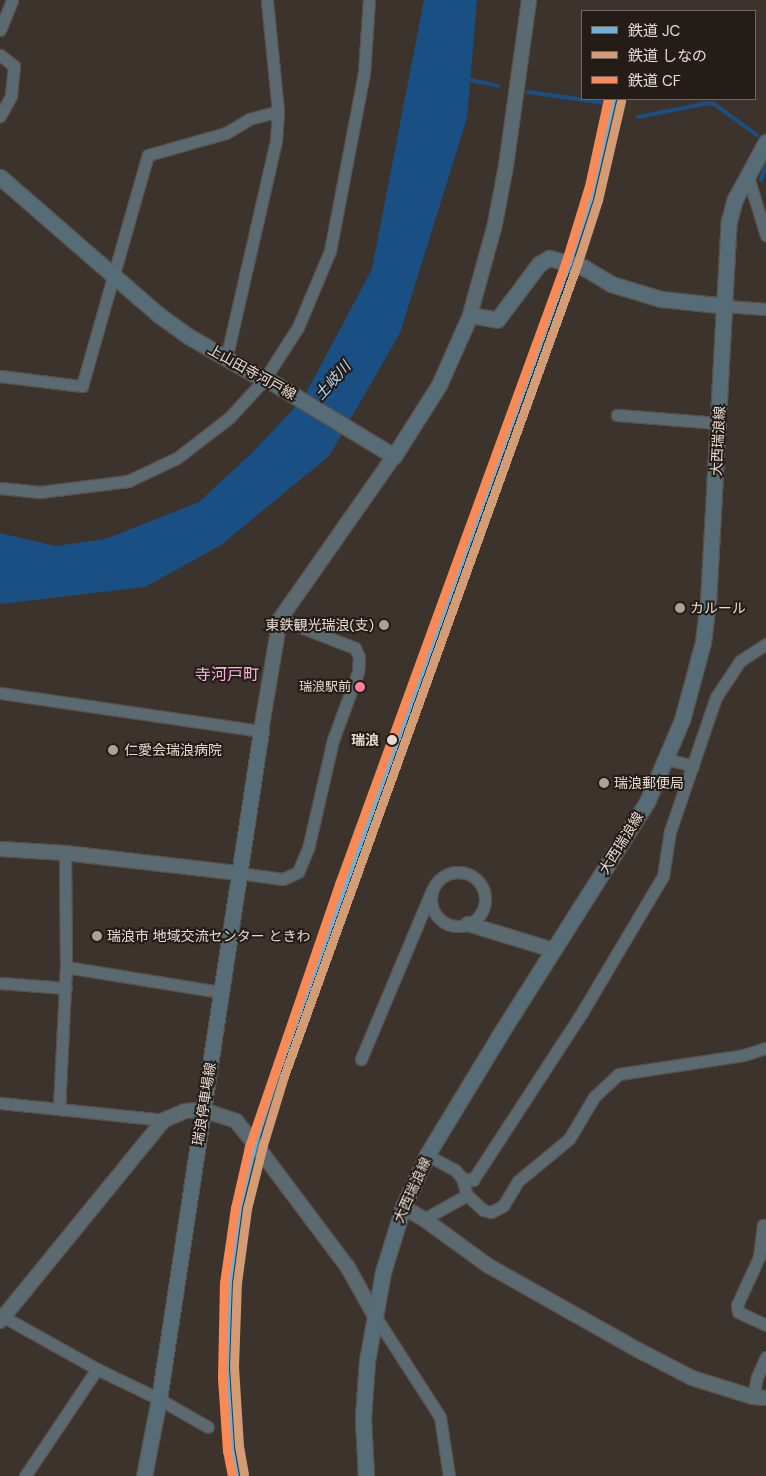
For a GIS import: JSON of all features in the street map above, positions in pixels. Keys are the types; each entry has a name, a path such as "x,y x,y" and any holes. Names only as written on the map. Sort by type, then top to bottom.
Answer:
{"main road":[{"name":"大西瑞浪線","path":"366,1476 363,1418 364,1390 374,1316 382,1272 403,1207 427,1155 647,802 667,759 682,720 703,642 708,603 730,216 735,199 766,142"},
{"name":"上山田寺河戸線","path":"0,177 159,315 188,336 267,380 394,456"},
{"path":"394,456 439,385 470,315 497,320 539,264 549,258 584,267 611,284 661,299 726,306"},
{"name":"瑞浪停車場線","path":"144,1476 159,1399 261,731"}],"street":[{"path":"0,30 12,0"},
{"path":"226,358 275,149 278,111 267,0"},
{"path":"0,488 40,492 128,481 177,458 229,418 267,380 298,326 330,252 364,73 369,0"},
{"path":"470,315 499,205 529,0"},
{"path":"0,55 14,66 11,96 0,116"},
{"path":"0,376 82,386 112,275 148,155 226,133 249,120 278,111"},
{"path":"748,177 762,209 766,235"},
{"path":"726,306 766,309"},
{"path":"617,415 719,422"},
{"path":"0,693 261,731 280,619 394,456"},
{"path":"0,849 65,853 283,878 298,872 308,848 333,740 358,672 359,657 356,648 280,619"},
{"path":"462,1178 473,1180 634,928 663,876 670,831 716,697 740,660 766,644"},
{"path":"667,759 693,766"},
{"path":"59,1109 66,988 65,853"},
{"path":"361,1059 432,890 436,882 451,872 460,872 476,879 482,886 485,904 481,913 468,924"},
{"path":"432,890 432,908 442,921 450,925 468,924 553,950"},
{"path":"66,968 221,992"},
{"path":"0,983 66,988"},
{"path":"427,1155 455,1170 462,1178 467,1195 483,1210 491,1212 503,1206 518,1181 569,1139 594,1097 619,1074 744,1056 766,1048"},
{"path":"0,1103 164,1120"},
{"path":"208,1427 159,1399 2,1319 164,1120 185,1110 203,1110 236,1121 347,1266 374,1316 440,1417 449,1476"},
{"path":"424,1219 467,1195"},
{"path":"403,1207 424,1219 487,1265 638,1350 692,1378 759,1397 757,1377 766,1357"},
{"path":"763,1225 759,1258 737,1305 738,1312 766,1326"},
{"path":"25,1476 97,1369"}],"water":[{"path":"424,0 477,0 467,118 400,333 329,456 221,545 145,587 0,604 0,533 56,546 105,539 261,478 372,269"}],"waterway":[{"path":"466,79 498,86"},
{"path":"528,92 581,100"},
{"path":"584,100 605,103"},
{"path":"638,117 708,103 714,104 757,135"},
{"path":"761,180 766,165"},
{"name":"土岐川","path":"208,510 262,460 305,414"}],"rail line":[{"name":"CF","path":"232,1476 227,1451 222,1377 224,1283 235,1208 249,1147 339,884 566,261 589,186 608,100"},
{"name":"JC","path":"234,1476 229,1447 224,1367 227,1282 237,1207 253,1142 275,1073 567,262 588,198 611,100"},
{"name":"しなの","path":"244,1474 239,1446 234,1367 237,1283 247,1209 263,1145 284,1076 577,265 598,200 621,101"}],"place":[{"name":"カルール","path":"680,608"},
{"name":"東鉄観光瑞浪(支)","path":"384,625"},
{"name":"瑞浪駅前","path":"360,687"},
{"name":"瑞浪","path":"392,740"},
{"name":"仁愛会瑞浪病院","path":"113,750"},
{"name":"瑞浪郵便局","path":"604,783"},
{"name":"瑞浪市 地域交流センター ときわ","path":"97,936"}],"district":[{"name":"寺河戸町","path":"227,675"}]}
